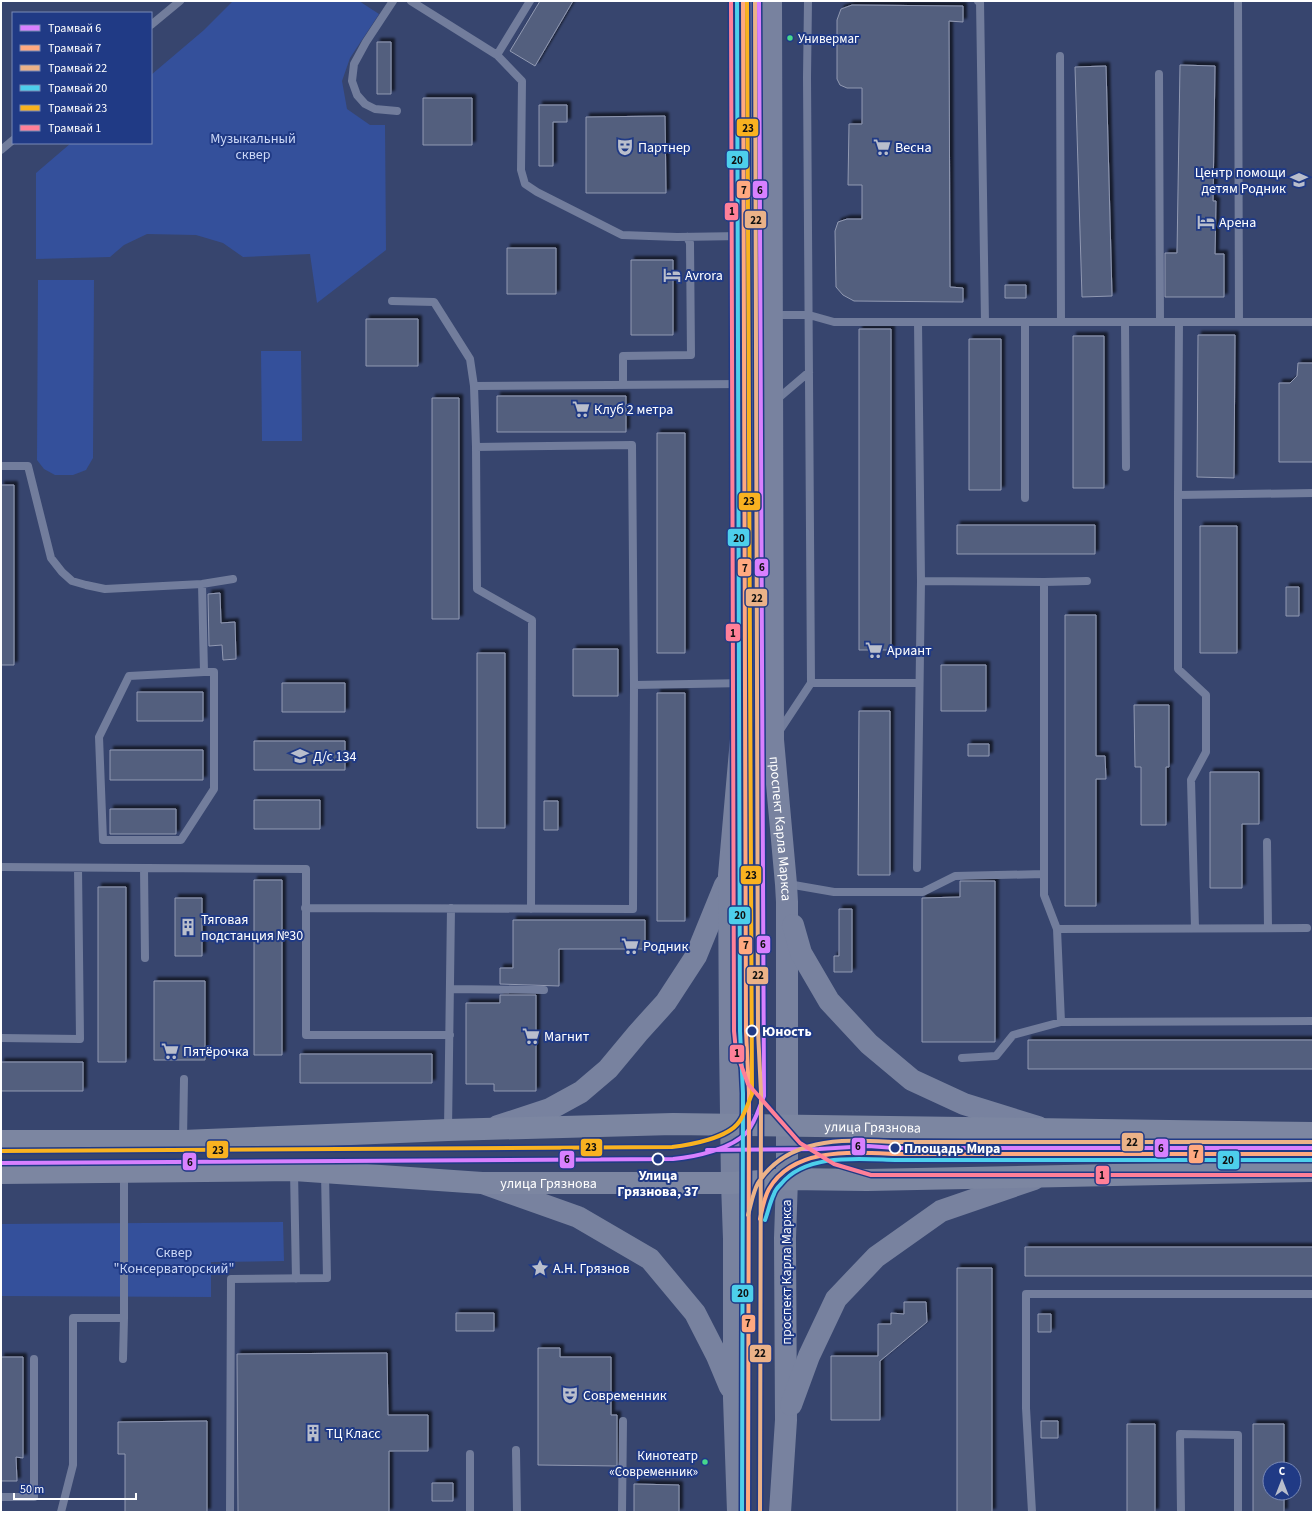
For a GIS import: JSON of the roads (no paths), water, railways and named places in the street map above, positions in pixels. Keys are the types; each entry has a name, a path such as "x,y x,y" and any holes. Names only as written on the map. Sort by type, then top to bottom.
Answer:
{"main road":[{"path":"738,1512 734,1398 734,1239 731,1124 729,875 746,683 743,1"},
{"name":"проспект Карла Маркса","path":"771,1 773,740 787,893 787,1179 785,1238 786,1420 780,1512"},
{"path":"491,1129 550,1109 581,1092 608,1069 666,1002 696,956 729,875"},
{"path":"787,893 801,953 829,1001 869,1044 912,1080 964,1104 1043,1128"},
{"name":"улица Грязнова","path":"1,1141 183,1141 448,1130 673,1124 1043,1128 1313,1133"},
{"name":"улица Грязнова","path":"1,1173 294,1170 482,1183 732,1184 787,1179 867,1180 1313,1171"},
{"path":"786,1420 809,1356 836,1299 876,1257 941,1211 1042,1176"},
{"path":"482,1183 578,1217 650,1260 695,1314 717,1356 734,1398"}],"lane":[{"path":"152,24 180,1"},
{"path":"393,1 354,64 352,81 357,95 365,104 375,108 397,111"},
{"path":"411,1 497,55 522,81 521,170 525,184 537,192 622,235 687,237 744,236"},
{"path":"497,55 530,1"},
{"path":"773,740 811,683 807,77 808,1"},
{"path":"979,1 985,322"},
{"path":"1238,1 1239,322"},
{"path":"1060,56 1061,322"},
{"path":"1158,74 1160,322"},
{"path":"1,150 12,141"},
{"path":"623,385 623,356 691,355 690,243 687,237"},
{"path":"392,301 434,302 470,359 474,386 476,447 477,589 532,620 531,909"},
{"path":"771,315 809,315 834,322 1313,322"},
{"path":"917,868 921,581 918,322"},
{"path":"1025,322 1025,498"},
{"path":"1125,322 1126,468"},
{"path":"1179,322 1178,668 1206,695 1206,752 1191,780 1196,928"},
{"path":"772,404 809,372"},
{"path":"474,386 744,384"},
{"path":"305,908 633,909 634,685 632,445 476,447"},
{"path":"1,466 28,466 51,558 62,572 72,581 106,589 202,584 233,579"},
{"path":"1178,495 1313,493"},
{"path":"921,581 1087,581"},
{"path":"1044,582 1044,895 1058,929 1061,1022"},
{"path":"202,584 204,672"},
{"path":"204,672 214,672 214,789 181,840 103,840 99,737 130,676 204,672"},
{"path":"634,685 746,683"},
{"path":"811,683 919,683"},
{"path":"1267,842 1268,928"},
{"path":"1,867 306,869 306,1035 450,1035"},
{"path":"1,1038 80,1039 78,868"},
{"path":"144,868 144,958"},
{"path":"787,893 923,892 955,876 1044,874"},
{"path":"448,1130 450,908"},
{"path":"1058,929 1307,928"},
{"path":"450,989 544,990"},
{"path":"962,1058 996,1056 1013,1034 1061,1022 1313,1021"},
{"path":"183,1141 184,1079"},
{"path":"294,1170 296,1279"},
{"path":"123,1359 124,1172"},
{"path":"230,1512 231,1279 327,1278 325,1172"},
{"path":"1032,1512 1026,1408 1026,1294 1313,1294"},
{"path":"60,1512 73,1465 73,1318 124,1318"},
{"path":"1,1497 34,1497 34,1359"},
{"path":"622,1512 623,1421"},
{"path":"1181,1512 1180,1434 1238,1435 1238,1512"},
{"path":"516,1450 517,1512"},
{"path":"470,1454 470,1512"}],"tram line":[{"name":"1","path":"731,1 734,1031 736,1051 748,1084 800,1143 834,1164 871,1175 1313,1175"},
{"name":"20","path":"737,1 740,1031 743,1093 742,1512"},
{"name":"7","path":"743,1 746,1031 749,1093 748,1512"},
{"name":"23","path":"1,1151 672,1147 708,1140 718,1136 734,1128 741,1119 752,1094 747,1"},
{"name":"22","path":"755,1 758,1031 761,1093 760,1512"},
{"name":"6","path":"1,1163 673,1159 702,1154 723,1147 740,1138 750,1128 755,1120 764,1096 759,1"},
{"name":"22","path":"748,1215 756,1187 771,1167 786,1156 802,1148 838,1141 1313,1142"},
{"name":"6","path":"707,1150 819,1149 868,1146 895,1148 1313,1148"},
{"name":"7","path":"760,1219 767,1193 780,1175 793,1166 808,1159 825,1155 843,1153 1313,1154"},
{"name":"20","path":"765,1220 775,1191 792,1174 804,1167 834,1160 1313,1160"}],"place":[{"name":"Универмаг","path":"790,38"},
{"name":"Партнер","path":"625,147"},
{"name":"Весна","path":"882,147"},
{"name":"Центр помощи детям Родник","path":"1299,180"},
{"name":"Арена","path":"1206,222"},
{"name":"Avrora","path":"672,275"},
{"name":"Клуб 2 метра","path":"581,409"},
{"name":"Ариант","path":"874,650"},
{"name":"Д/с 134","path":"300,756"},
{"name":"Тяговая подстанция №30","path":"188,927"},
{"name":"Родник","path":"630,946"},
{"name":"Юность","path":"752,1031"},
{"name":"Магнит","path":"531,1036"},
{"name":"Пятёрочка","path":"170,1051"},
{"name":"Площадь Мира","path":"895,1148"},
{"name":"Улица Грязнова, 37","path":"658,1159"},
{"name":"А.Н. Грязнов","path":"540,1268"},
{"name":"Современник","path":"570,1395"},
{"name":"ТЦ Класс","path":"313,1433"},
{"name":"Кинотеатр «Современник»","path":"705,1462"}],"park label":[{"name":"Музыкальный сквер","path":"253,146"},
{"name":"Сквер \"Консерваторский\"","path":"174,1260"}]}
